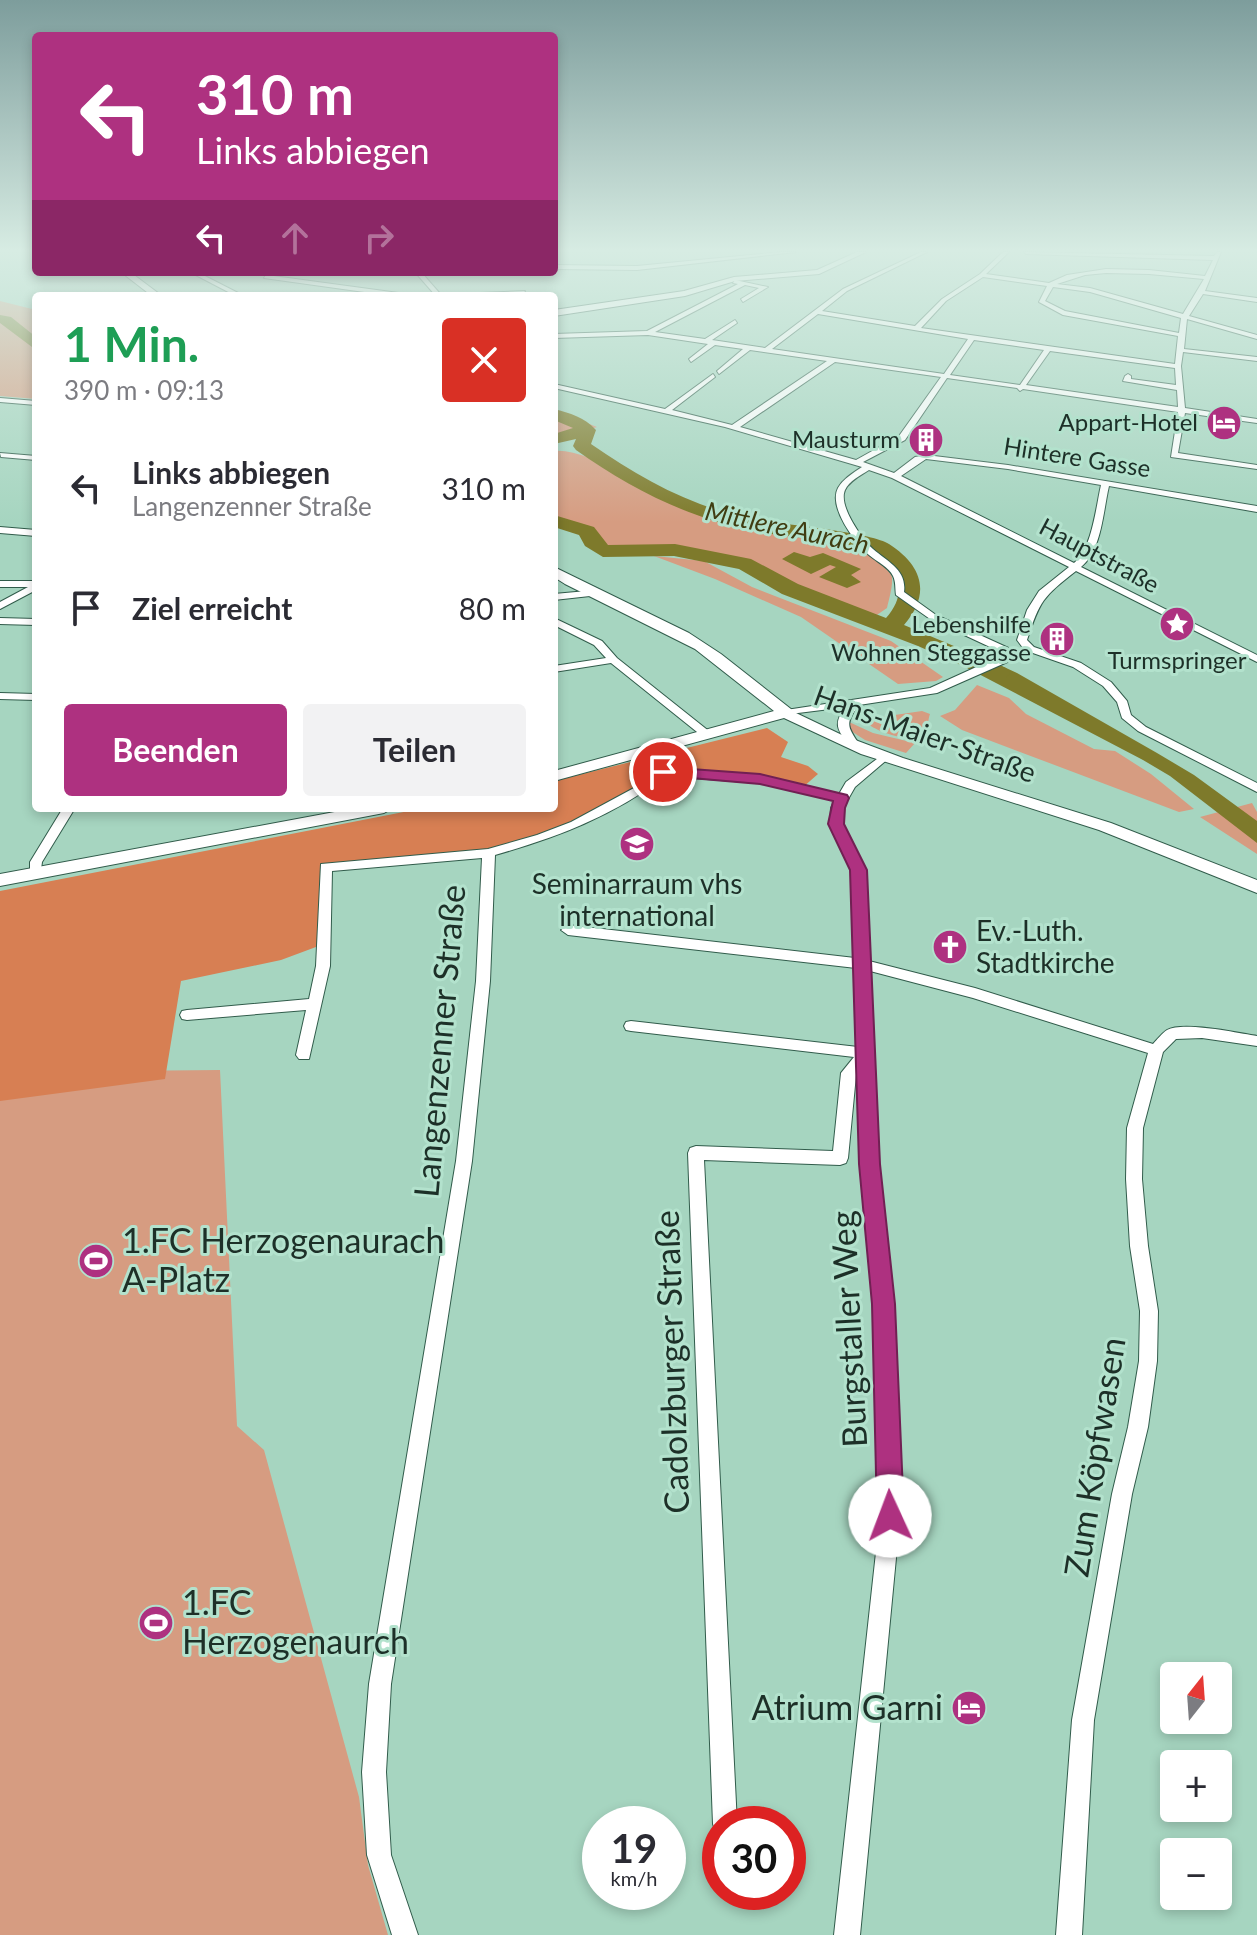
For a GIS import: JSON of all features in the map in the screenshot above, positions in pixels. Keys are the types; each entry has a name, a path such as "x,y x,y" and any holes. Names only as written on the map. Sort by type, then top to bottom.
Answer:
{"street":[{"path":"691,360 711,342"},
{"path":"713,342 1257,421"},
{"path":"767,350 777,342"},
{"path":"857,462 902,438 969,342"},
{"path":"1002,342 1178,366"},
{"path":"1180,342 1178,366 1182,411 1174,455 1257,467"},
{"path":"666,411 749,347"},
{"path":"1020,389 1048,349"},
{"path":"1179,350 1257,359"},
{"path":"734,427 833,360"},
{"path":"1128,376 1127,381 1180,388"},
{"name":"Hauptstraße","path":"558,387 734,427 895,476 1257,659"},
{"path":"0,400 32,403"},
{"path":"1,455 32,458"},
{"name":"Hintere Gasse","path":"895,476 918,459 926,457 1257,509"},
{"path":"869,466 841,489 839,498 864,544 896,572 901,584 899,593 920,608 1010,656"},
{"path":"1105,484 1091,546 1085,559 1053,582 1032,610 1022,640 1030,649 1077,665 1107,684 1122,701 1126,716 1142,729 1257,788"},
{"path":"0,530 32,533"},
{"name":"Hans-Maier-Straße","path":"558,575 587,594 670,628 723,662 786,713 853,744 1122,832 1257,887"},
{"path":"0,584 32,585"},
{"path":"0,606 32,587"},
{"path":"558,597 587,594"},
{"path":"0,621 32,622"},
{"path":"558,623 598,643 613,660 706,734"},
{"path":"558,775 786,713 933,691 1030,649"},
{"path":"558,668 613,660"},
{"path":"0,696 32,697"},
{"path":"853,744 843,728 844,717 857,701"},
{"path":"842,798 850,785 885,756"},
{"name":"Langenzenner Straße","path":"405,1935 379,1855 374,1772 380,1684 464,1161 483,981 489,853 575,825 638,791 663,772 760,779 842,798"},
{"name":"Burgstaller Weg","path":"842,798 837,808 836,824 859,870 870,1164 884,1304 890,1516 847,1935"},
{"path":"35,873 36,862 67,812"},
{"path":"0,880 363,812"},
{"path":"304,1055 323,966 326,867 489,853"},
{"path":"568,930 863,964 975,993 1156,1050 1172,1034 1202,1033 1257,1041"},
{"path":"187,1015 315,1004"},
{"path":"631,1026 866,1053"},
{"name":"Zum Köpfwasen","path":"1069,1935 1083,1720 1148,1361 1149,1311 1134,1179 1135,1128 1156,1050"},
{"name":"Cadolzburger Straße","path":"724,1806 696,1153 840,1158 849,1073 866,1053"}],"shaded area":[{"path":"0,342 32,342 32,399 0,396"},
{"path":"558,412 597,427 558,440"},
{"path":"558,451 586,457 713,516 846,540 890,573 892,584 887,608 871,619 790,589 744,563 699,557 675,550 603,551 592,542 587,531 558,522"},
{"path":"794,552 810,557 823,553 861,569 851,575 861,582 847,588 819,577 836,567 830,565 811,574 782,559"},
{"path":"654,556 704,561 752,587 891,641 943,677 936,681 898,684 801,617"},
{"path":"967,650 1017,673 1194,775 1257,821 1257,843 1170,776 950,659"},
{"path":"977,685 1009,698 1026,714 1094,749 1115,751 1151,774 1194,809 1179,812 962,730 940,716 955,710"},
{"path":"922,711 930,714 925,731 912,738 896,736 868,724 881,717"},
{"path":"849,722 873,733 915,743 906,753 865,740 851,731"},
{"path":"767,728 788,742 781,757 808,766 818,774 802,788 760,779 663,772 575,825 489,853 326,867 324,944 281,960 181,981 165,1079 0,1101 0,891 404,812 558,812 558,780"},
{"path":"1252,803 1257,812 1257,854 1200,817"},
{"name":"1.FC Herzogenaurch","path":"220,1070 237,1426 264,1450 359,1797 368,1865 388,1935 0,1935 0,1072"}],"waterway":[{"name":"Mittlere Aurach","path":"558,415 573,420 587,430"},
{"name":"Mittlere Aurach","path":"558,438 587,430"},
{"name":"Mittlere Aurach","path":"587,430 582,446 620,472 681,504 747,524 880,547 910,585 910,601 890,627"},
{"name":"Mittlere Aurach","path":"558,522 587,531 592,542 603,551 675,550 699,557 744,563 790,589 926,641 998,673"}],"place":[{"name":"Appart-Hotel","path":"1224,423"},
{"name":"Mausturm","path":"926,440"},
{"name":"Turmspringer","path":"1177,624"},
{"name":"Lebenshilfe Wohnen Steggasse","path":"1057,639"},
{"name":"Seminarraum vhs international","path":"637,844"},
{"name":"Ev.-Luth. Stadtkirche","path":"950,947"},
{"name":"1.FC Herzogenaurach A-Platz","path":"96,1261"},
{"name":"1.FC Herzogenaurch","path":"156,1623"},
{"name":"Atrium Garni","path":"969,1708"}],"route":[{"path":"663,772 760,779 842,798 837,808 836,824 859,870 870,1164 884,1304 890,1516"}]}
